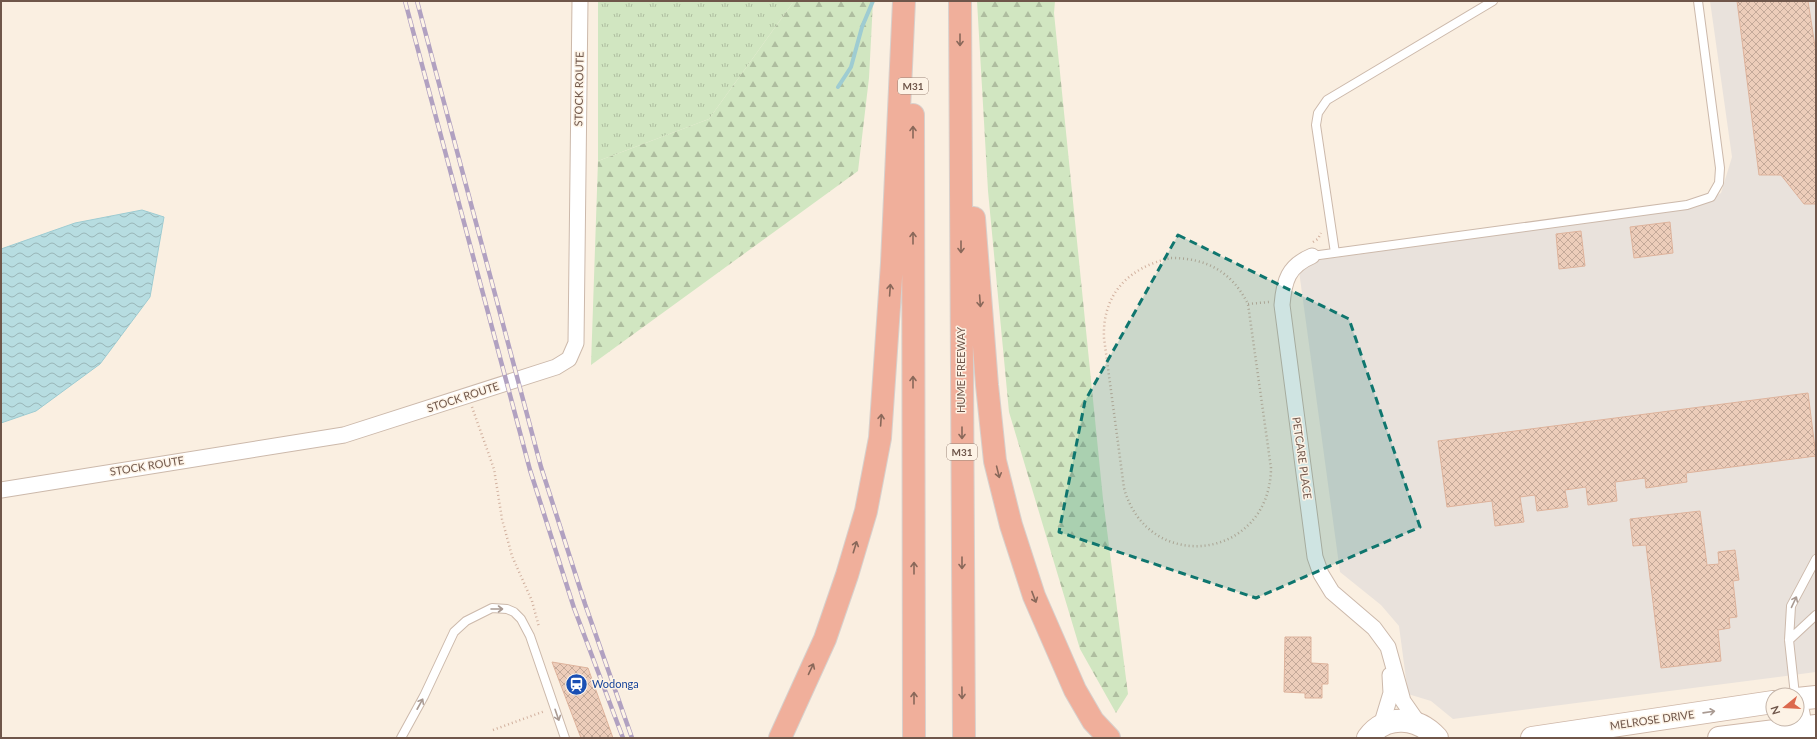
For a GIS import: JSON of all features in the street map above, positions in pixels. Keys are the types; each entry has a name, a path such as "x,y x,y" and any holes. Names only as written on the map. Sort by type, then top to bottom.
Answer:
{"highway":[{"path":"780,738 825,639 847,575 866,511 880,438 892,263 904,1"},
{"name":"M31","path":"913,1 914,738"},
{"name":"HUME FREEWAY","path":"960,1 964,738"},
{"path":"961,166 974,207 987,385 995,461 1011,525 1034,596 1075,690 1090,738"},
{"path":"1075,690 1093,721 1109,738"},
{"path":"774,738 794,705"}],"main road":[{"path":"1805,698 1816,697"},
{"name":"MELROSE DRIVE","path":"1532,738 1765,703"},
{"path":"1374,732 1400,720 1419,724 1429,730 1437,738"},
{"path":"1719,738 1806,730"}],"street":[{"name":"STOCK ROUTE","path":"1,490 344,435 556,367 569,359 576,343 580,1"},
{"name":"PETCARE PLACE","path":"1309,250 1302,260 1291,269 1283,286 1282,305 1315,557 1321,574 1332,592 1374,628 1388,647 1404,701 1419,724"},
{"path":"1374,732 1391,693 1388,647"}],"lane":[{"path":"1335,253 1316,125 1318,113 1327,100 1493,1"},
{"path":"1309,250 1335,253 1687,205 1712,197 1719,183 1720,168 1698,1"},
{"path":"1794,687 1789,640 1791,606 1816,559"},
{"path":"401,738 424,696 454,632 466,621 492,608 507,609 514,612 521,619 530,636 565,738"},
{"path":"1789,640 1816,615"}],"path":[{"path":"1309,250 1318,239 1321,232"},
{"path":"1182,258 1203,262 1220,270 1238,285 1248,304 1271,468 1268,495 1261,511 1251,524 1223,542 1201,546 1170,542 1143,523 1130,505 1124,488 1104,338 1104,326 1108,304 1121,284 1139,270 1160,260 1182,258"},
{"path":"1248,304 1269,302 1270,296"},
{"path":"469,396 494,469 502,519 512,556 532,601 539,629"},
{"path":"493,730 554,707"}],"highlighted area":[{"path":"1178,235 1349,319 1420,527 1256,598 1059,532 1085,401"}],"shaded area":[{"path":"1710,1 1816,1 1816,672 1453,719 1431,701 1408,694 1399,626 1381,605 1340,572 1299,271 1318,260 1697,207 1721,193 1732,157"}],"green space":[{"path":"598,1 794,1 709,119 598,161"},
{"path":"794,1 873,1 869,78 858,171 591,365 598,161 709,119"},
{"path":"977,1 1055,1 1054,13 1103,499 1128,694 1116,713 1080,649 1009,412 988,191"}],"water":[{"path":"142,210 164,217 150,297 100,364 36,411 1,423 1,249 75,223"}],"building":[{"path":"1737,1 1808,1 1816,53 1816,204 1804,204 1781,175 1759,175"},
{"path":"1670,222 1673,253 1634,258 1630,227"},
{"path":"1581,231 1585,266 1559,269 1556,234"},
{"path":"1808,393 1816,456 1686,473 1687,482 1646,488 1645,478 1615,482 1617,501 1588,505 1586,487 1565,490 1568,507 1537,511 1535,495 1520,497 1524,522 1495,526 1492,501 1447,507 1438,441"},
{"path":"1700,511 1707,565 1719,564 1718,552 1735,550 1739,580 1733,581 1737,617 1729,618 1730,628 1718,630 1721,661 1661,668 1646,545 1633,546 1630,519"},
{"path":"1285,637 1311,637 1311,663 1328,664 1328,684 1322,684 1322,698 1305,698 1305,693 1284,692"},
{"name":"Wodonga","path":"552,662 588,668 613,738 581,738"}],"waterway":[{"path":"838,87 851,67 862,27 873,1"}],"railway":[{"path":"405,1 530,470 574,608 623,738"},
{"path":"417,1 541,467 585,604 632,738"}],"place":[{"name":"Wodonga","path":"577,684"}]}
